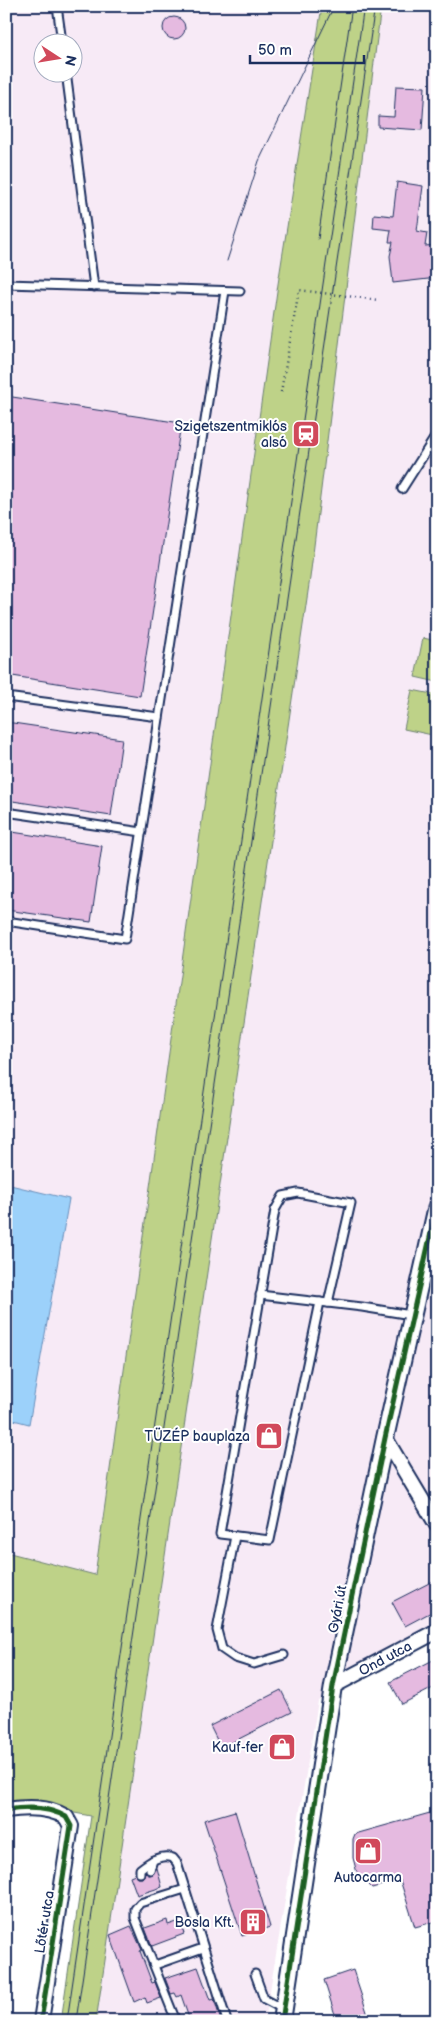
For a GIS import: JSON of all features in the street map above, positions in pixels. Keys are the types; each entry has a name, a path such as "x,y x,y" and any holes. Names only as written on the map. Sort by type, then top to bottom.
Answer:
{"street":[{"name":"Gyári út","path":"283,2015 333,1686 384,1438 437,1206"},
{"path":"384,1438 437,1525"},
{"name":"Ond utca","path":"333,1686 437,1631"},
{"name":"Lőtér utca","path":"6,1810 36,1807 46,1809 66,1817 71,1826 41,2021"}],"lane":[{"path":"57,6 61,32"},
{"path":"67,82 94,287"},
{"path":"6,284 240,291"},
{"path":"6,921 125,939 225,291"},
{"path":"402,490 437,434"},
{"path":"6,697 159,717"},
{"path":"6,812 142,832"},
{"path":"298,1193 351,1203 324,1302 270,1540 220,1534 260,1295 275,1210 283,1196 298,1193"},
{"path":"260,1295 412,1315"},
{"path":"235,1536 217,1630 222,1649 235,1658 254,1664 284,1655"},
{"path":"140,1873 140,1869 153,1860 167,1856 173,1858 227,2021"},
{"path":"150,1870 153,1860"},
{"path":"155,1889 156,1898"},
{"path":"176,2021 135,1918 135,1909 140,1903 147,1900 184,1889"},
{"path":"146,1892 147,1900"},
{"path":"155,1965 203,1948"},
{"path":"255,1974 264,1999 283,2015"},
{"path":"208,1993 217,1990"}],"path":[{"path":"281,392 299,290 378,300"}],"shaded area":[{"path":"6,6 322,6 278,284 95,1575 6,1552"},
{"path":"381,6 437,6 437,1640 318,1701 265,2021 96,2021 310,578"}],"green space":[{"path":"322,6 381,6 310,578 96,2021 61,2021 91,1816 58,1810 6,1808 6,1552 95,1575 278,284"},
{"path":"423,638 437,641 437,682 415,677"},
{"path":"412,690 437,695 437,736 404,729"}],"water":[{"path":"6,1184 69,1199 29,1424 6,1418"}],"building":[{"path":"174,17 182,20 185,28 182,36 174,39 166,36 163,28 166,20"},
{"path":"396,86 425,87 422,130 378,127 378,116 394,117"},
{"path":"397,182 423,186 417,231 427,233 425,246 437,245 437,278 393,283 390,256 393,242 389,242 391,230 373,228 374,214 393,216"},
{"path":"6,396 181,423 140,696 6,675"},
{"path":"6,722 122,739 111,816 6,800"},
{"path":"6,831 102,846 91,922 6,910"},
{"path":"437,1579 437,1609 405,1626 392,1602"},
{"path":"437,1658 437,1686 402,1704 390,1682"},
{"path":"281,1690 292,1712 221,1748 210,1726"},
{"path":"235,1811 270,1927 242,1936 204,1820"},
{"path":"437,1811 437,1921 415,1927 400,1880 372,1888 357,1873 353,1858 353,1839 355,1834"},
{"path":"157,1868 162,1887 137,1895 130,1876 135,1874 138,1878 142,1878 145,1872 149,1875 153,1874"},
{"path":"167,1920 168,1925 180,1921 184,1934 152,1946 145,1928"},
{"path":"131,1926 142,1950 140,1951 152,1983 155,1982 161,1998 147,2003 145,1997 134,2002 110,1935"},
{"path":"198,1967 210,2000 214,1999 221,2021 190,2021 181,1995 177,1997 175,1993 171,1994 165,1978"},
{"path":"353,1970 370,2021 337,2021 324,1980"}],"tram line":[{"path":"227,261 259,161 334,6"},
{"path":"318,239 352,6"},
{"path":"67,2021 364,6"},
{"path":"76,2021 375,6"}],"cycle path":[{"path":"282,2021 333,1686 385,1438 437,1206"},
{"path":"6,1810 21,1808 44,1809 66,1817 71,1826 41,2021"}],"place":[{"name":"Szigetszentmiklós alsó","path":"306,434"},
{"name":"TÜZÉP bauplaza","path":"269,1436"},
{"name":"Kauf-fer","path":"282,1747"},
{"name":"Autocarma","path":"368,1851"},
{"name":"Bosla Kft.","path":"253,1922"}]}
